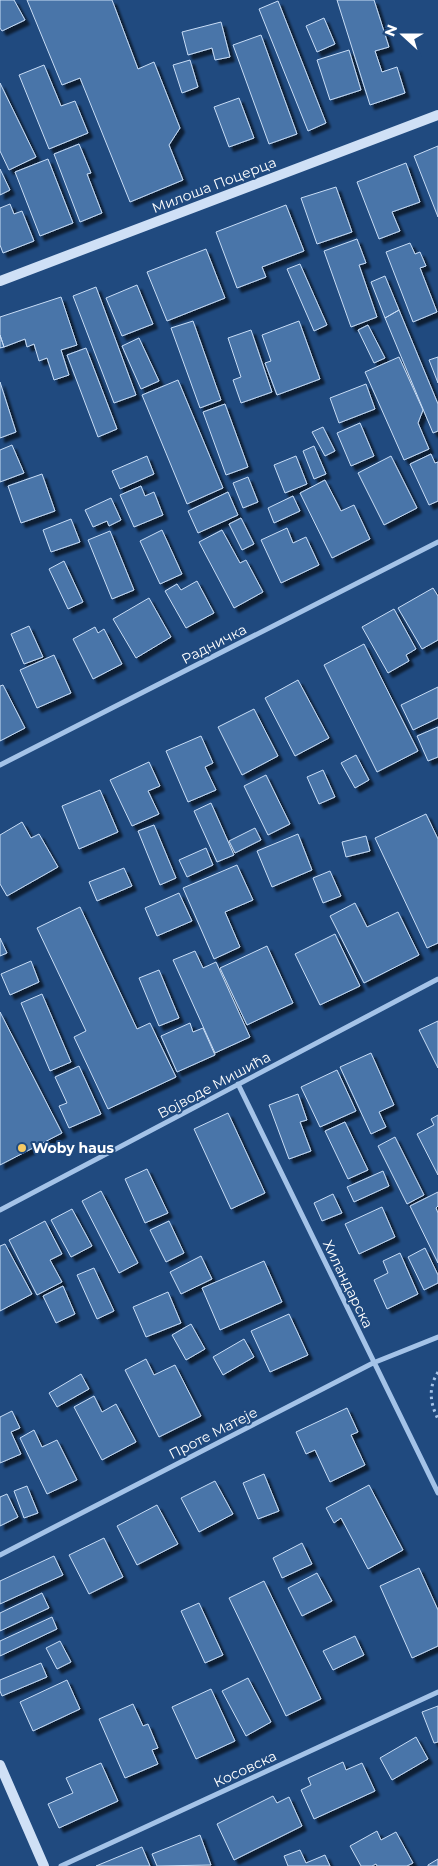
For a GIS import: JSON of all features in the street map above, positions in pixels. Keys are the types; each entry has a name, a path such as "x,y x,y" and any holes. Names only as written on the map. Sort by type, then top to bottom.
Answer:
{"street":[{"name":"Милоша Поцерца","path":"0,281 438,115"},
{"name":"Радничка","path":"0,765 438,542"},
{"name":"Војводе Мишића","path":"0,1210 438,979"},
{"name":"Хиландарска","path":"238,1084 438,1493"},
{"name":"Проте Матеје","path":"0,1555 374,1363 438,1337"},
{"name":"Косовска","path":"61,1866 438,1692"},
{"path":"0,1765 44,1866"}],"path":[{"path":"438,1372 434,1378 431,1405 438,1419"}],"building":[{"path":"0,0 14,0 25,20 2,31 0,28"},
{"path":"27,0 112,0 138,69 154,62 180,128 169,145 183,180 130,202 80,78 62,85"},
{"path":"337,0 374,0 389,47 375,51 382,72 397,67 405,93 370,105"},
{"path":"278,1 326,123 308,131 259,9"},
{"path":"324,18 335,44 317,52 306,26"},
{"path":"221,22 230,57 215,60 212,48 188,55 182,32"},
{"path":"261,35 297,134 269,144 233,45"},
{"path":"349,50 361,90 330,100 317,60"},
{"path":"190,60 198,87 182,93 173,65"},
{"path":"44,65 61,106 75,101 88,133 49,149 19,75"},
{"path":"0,83 36,157 9,170 0,151"},
{"path":"239,98 254,138 229,147 214,107"},
{"path":"79,144 91,173 87,174 102,213 80,222 54,154"},
{"path":"438,146 438,217 414,156"},
{"path":"48,159 73,223 40,236 15,172"},
{"path":"406,163 420,202 392,212 400,231 379,239 357,182"},
{"path":"0,169 10,190 0,195"},
{"path":"336,187 352,232 317,244 301,198"},
{"path":"10,204 14,214 22,211 34,241 3,253 0,245 0,208"},
{"path":"286,205 304,251 262,267 266,277 237,288 216,232"},
{"path":"357,239 366,263 359,265 377,317 351,327 324,251"},
{"path":"410,243 415,254 420,252 426,266 420,268 437,312 413,322 386,252"},
{"path":"206,249 225,298 167,321 147,272"},
{"path":"300,264 327,325 314,331 287,269"},
{"path":"385,276 399,310 385,318 371,282"},
{"path":"137,285 153,324 122,336 106,298"},
{"path":"96,287 136,395 114,403 73,296"},
{"path":"61,297 77,345 61,350 69,375 54,380 47,358 39,361 34,344 27,347 25,339 4,347 0,335 0,317"},
{"path":"399,310 438,404 438,431 433,433 385,318"},
{"path":"193,321 221,400 200,408 171,328"},
{"path":"299,321 320,379 277,395 265,363 271,361 262,335"},
{"path":"368,325 385,358 374,363 358,330"},
{"path":"251,330 272,392 241,403 233,380 241,377 228,338"},
{"path":"0,335 4,347 0,348"},
{"path":"139,338 159,381 141,389 122,346"},
{"path":"86,348 117,429 98,437 67,355"},
{"path":"399,357 423,410 418,423 429,449 404,460 365,372"},
{"path":"438,357 438,383 429,360"},
{"path":"178,380 223,488 187,504 142,395"},
{"path":"0,382 16,432 0,438"},
{"path":"366,384 375,409 339,423 330,398"},
{"path":"225,404 248,467 226,475 203,412"},
{"path":"360,423 374,456 351,466 337,433"},
{"path":"323,427 335,451 325,456 312,432"},
{"path":"12,445 24,473 0,482 0,450"},
{"path":"314,446 326,474 314,479 303,451"},
{"path":"431,454 435,463 438,462 438,501 429,505 410,464"},
{"path":"147,456 154,474 120,489 112,471"},
{"path":"296,456 307,484 285,493 274,465"},
{"path":"391,456 417,508 384,525 358,473"},
{"path":"42,474 55,511 21,523 8,486"},
{"path":"248,477 258,502 243,508 233,483"},
{"path":"325,480 341,511 354,505 370,539 332,558 300,493"},
{"path":"141,486 145,496 154,492 163,515 134,527 120,495"},
{"path":"228,492 238,515 198,533 188,511"},
{"path":"293,496 300,511 274,523 268,508"},
{"path":"111,498 121,520 109,526 107,521 93,527 85,510"},
{"path":"241,518 254,544 242,550 229,524"},
{"path":"71,519 80,542 51,552 43,530"},
{"path":"287,528 293,543 306,537 319,565 281,583 261,540"},
{"path":"162,530 182,574 160,584 140,541"},
{"path":"222,530 240,563 246,560 263,592 234,608 199,542"},
{"path":"110,531 134,590 112,599 88,540"},
{"path":"64,561 83,602 68,609 49,569"},
{"path":"197,581 214,613 186,628 165,591 177,584 181,590"},
{"path":"433,588 438,596 438,640 422,649 398,608"},
{"path":"149,598 171,637 136,658 113,619"},
{"path":"394,609 416,649 406,655 409,661 388,673 362,627"},
{"path":"29,626 43,657 24,664 11,634"},
{"path":"95,627 98,633 104,629 122,664 93,679 73,639"},
{"path":"364,644 418,751 377,772 324,665"},
{"path":"54,655 71,693 37,708 20,670"},
{"path":"298,680 329,738 295,756 265,698"},
{"path":"3,685 25,728 0,741 0,686"},
{"path":"438,687 438,718 413,730 401,705"},
{"path":"254,709 278,756 242,775 218,727"},
{"path":"438,727 438,757 428,761 417,736"},
{"path":"201,736 213,763 205,767 216,790 188,802 166,751"},
{"path":"356,755 369,780 355,788 341,763"},
{"path":"149,762 160,786 148,791 159,814 132,826 110,780"},
{"path":"323,770 335,797 319,804 307,777"},
{"path":"266,775 290,824 268,835 244,786"},
{"path":"100,790 118,832 79,849 62,806"},
{"path":"211,803 234,855 217,862 194,811"},
{"path":"426,814 438,839 438,943 427,948 375,838"},
{"path":"22,822 31,838 39,834 58,867 7,896 0,884 0,835"},
{"path":"154,825 176,878 160,885 138,831"},
{"path":"255,828 261,840 235,853 229,841"},
{"path":"298,834 312,870 272,887 257,851"},
{"path":"366,836 370,851 346,857 342,842"},
{"path":"206,848 213,865 187,877 179,860"},
{"path":"237,865 253,900 225,912 240,947 214,959 183,888"},
{"path":"124,868 132,886 97,901 89,882"},
{"path":"330,871 341,896 323,903 313,878"},
{"path":"179,893 192,921 157,936 145,908"},
{"path":"355,903 367,927 398,912 419,955 364,983 330,916"},
{"path":"80,907 137,1029 150,1023 176,1077 108,1109 74,1037 86,1031 37,928"},
{"path":"335,934 360,986 320,1005 295,954"},
{"path":"0,938 7,953 0,956"},
{"path":"267,946 293,1003 247,1025 220,968"},
{"path":"195,951 203,968 216,962 250,1037 215,1053 173,960"},
{"path":"31,961 39,982 10,995 1,974"},
{"path":"159,970 179,1018 159,1026 139,978"},
{"path":"42,994 71,1062 50,1071 21,1003"},
{"path":"0,1012 62,1133 0,1165"},
{"path":"438,1021 438,1068 419,1030"},
{"path":"190,1023 193,1032 203,1028 215,1055 177,1072 161,1036"},
{"path":"371,1053 394,1105 379,1112 386,1127 371,1134 340,1067"},
{"path":"79,1066 101,1114 69,1128 59,1106 67,1103 55,1077"},
{"path":"337,1070 356,1111 320,1127 301,1087"},
{"path":"298,1094 307,1120 300,1122 311,1151 289,1159 269,1105"},
{"path":"228,1113 265,1193 231,1209 194,1129"},
{"path":"438,1115 438,1175 417,1134 434,1125 431,1119"},
{"path":"345,1122 368,1170 348,1179 325,1131"},
{"path":"395,1137 424,1195 407,1204 378,1146"},
{"path":"147,1169 168,1213 145,1223 125,1179"},
{"path":"383,1171 389,1186 354,1202 347,1187"},
{"path":"101,1191 138,1263 119,1273 82,1201"},
{"path":"438,1192 438,1206 436,1208 438,1213 438,1263 410,1206"},
{"path":"333,1194 342,1213 322,1221 314,1203"},
{"path":"382,1207 395,1237 359,1254 345,1224"},
{"path":"72,1209 92,1246 71,1257 51,1220"},
{"path":"45,1221 62,1254 50,1260 62,1282 37,1295 9,1240"},
{"path":"169,1221 184,1253 166,1262 150,1230"},
{"path":"5,1244 32,1294 0,1311 0,1246"},
{"path":"425,1248 438,1275 438,1283 424,1290 408,1257"},
{"path":"400,1253 418,1294 387,1309 374,1280 388,1273 383,1261"},
{"path":"201,1256 212,1279 181,1294 170,1272"},
{"path":"264,1261 282,1302 220,1330 202,1288"},
{"path":"94,1268 114,1311 97,1319 77,1275"},
{"path":"63,1286 75,1314 56,1323 43,1296"},
{"path":"168,1292 181,1323 146,1337 133,1307"},
{"path":"289,1314 308,1355 270,1372 251,1331"},
{"path":"191,1324 205,1349 186,1360 172,1335"},
{"path":"244,1339 254,1357 223,1375 213,1357"},
{"path":"146,1359 154,1375 175,1365 201,1416 159,1437 125,1370"},
{"path":"81,1374 89,1389 57,1407 49,1393"},
{"path":"94,1396 102,1412 116,1404 136,1442 102,1460 74,1407"},
{"path":"347,1408 358,1432 351,1435 365,1465 330,1482 315,1450 306,1454 296,1432"},
{"path":"12,1411 20,1428 11,1432 21,1454 0,1463 0,1417"},
{"path":"34,1430 42,1447 57,1440 77,1480 47,1494 20,1438"},
{"path":"264,1474 279,1511 258,1519 243,1483"},
{"path":"215,1481 233,1514 199,1532 181,1498"},
{"path":"369,1485 403,1550 368,1569 341,1518 334,1523 326,1508"},
{"path":"27,1486 38,1513 24,1518 14,1491"},
{"path":"7,1494 18,1517 0,1526 0,1497"},
{"path":"157,1505 178,1544 137,1565 117,1526"},
{"path":"104,1538 123,1577 89,1594 69,1555"},
{"path":"302,1543 312,1564 282,1578 273,1558"},
{"path":"54,1556 63,1575 0,1604 0,1581"},
{"path":"419,1568 438,1610 438,1646 412,1658 380,1586"},
{"path":"317,1573 332,1601 302,1616 288,1588"},
{"path":"264,1581 321,1699 286,1716 229,1598"},
{"path":"42,1593 49,1608 0,1631 0,1613"},
{"path":"199,1603 223,1655 205,1663 181,1611"},
{"path":"52,1617 57,1629 0,1656 0,1641"},
{"path":"355,1636 364,1655 333,1670 323,1651"},
{"path":"60,1641 71,1662 57,1669 46,1648"},
{"path":"41,1663 47,1677 2,1696 0,1680"},
{"path":"248,1678 271,1722 246,1736 222,1691"},
{"path":"67,1680 80,1709 33,1731 20,1702"},
{"path":"211,1689 235,1741 196,1759 172,1707"},
{"path":"133,1704 143,1726 148,1724 158,1748 152,1750 158,1764 125,1778 99,1719"},
{"path":"438,1706 438,1742 434,1743 422,1712"},
{"path":"416,1737 428,1759 392,1780 380,1758"},
{"path":"343,1762 346,1770 362,1763 375,1791 314,1819 301,1790 311,1785 308,1778"},
{"path":"101,1763 118,1801 59,1828 48,1804 73,1793 66,1778"},
{"path":"273,1796 277,1803 289,1797 302,1826 234,1860 217,1824"},
{"path":"377,1831 381,1840 396,1832 413,1863 407,1866 377,1866 376,1864 361,1866 350,1846"},
{"path":"200,1835 211,1865 157,1866 152,1854"},
{"path":"142,1847 150,1866 96,1866"},
{"path":"300,1850 306,1863 325,1855 330,1866 288,1866 284,1856"},
{"path":"438,1859 438,1866 428,1866 428,1865"}],"place":[{"name":"Woby haus","path":"22,1148"}]}
